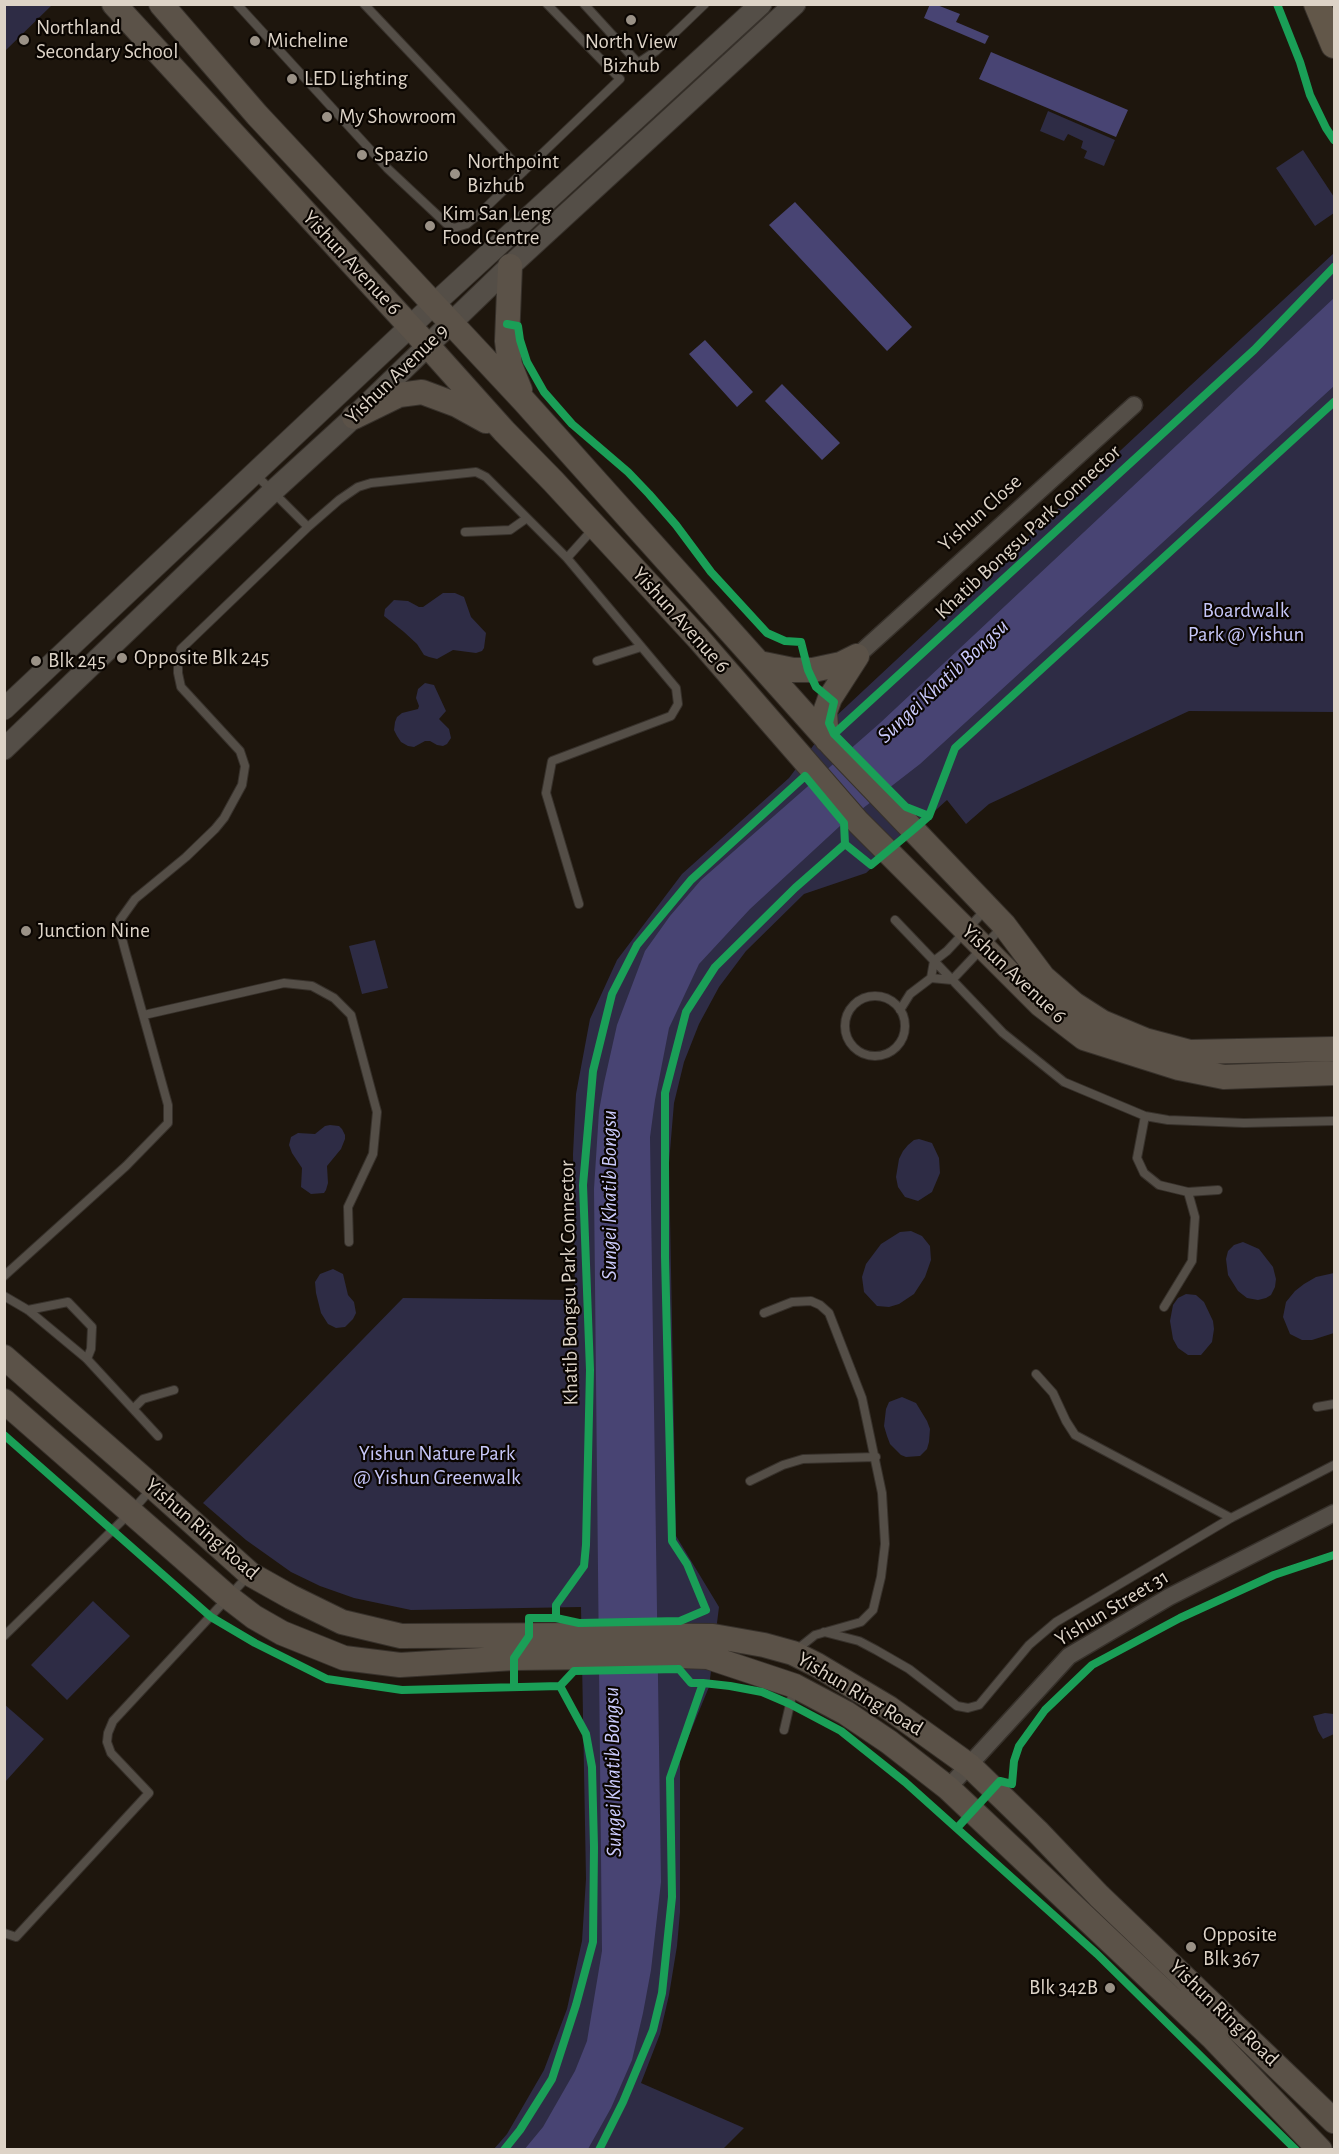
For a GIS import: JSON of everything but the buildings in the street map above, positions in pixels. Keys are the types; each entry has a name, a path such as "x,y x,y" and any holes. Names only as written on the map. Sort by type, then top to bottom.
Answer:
{"main road":[{"name":"Yishun Avenue 6","path":"114,4 698,638 865,830 1041,1005 1102,1022 1145,1040 1190,1052 1335,1049"},
{"name":"Yishun Avenue 6","path":"161,4 258,115 524,401 830,743 1004,926 1074,1016 1084,1038 1190,1070 1224,1077 1335,1073"},
{"path":"1317,4 1335,45"},
{"path":"510,266 507,340 510,365 524,401"},
{"path":"354,417 399,395 422,392 457,405 504,430"},
{"path":"759,663 793,670 813,670 841,664 857,656"},
{"path":"830,743 825,712 830,698 857,656"},
{"name":"Yishun Ring Road","path":"4,1357 250,1574 291,1598 342,1622 401,1636 597,1635 679,1645 795,1686 846,1713 948,1788 1212,2037 1320,2150"},
{"name":"Yishun Ring Road","path":"4,1401 228,1597 254,1617 282,1633 344,1658 400,1665 465,1660 577,1657 679,1645 713,1636 765,1645 793,1653 817,1665 889,1708 970,1766 1099,1896 1335,2121"},
{"path":"61,1451 87,1428"},
{"path":"400,1665 401,1636"},
{"path":"873,1732 889,1708"}],"street":[{"name":"Yishun Avenue 9","path":"4,749 190,554 255,474 434,305 761,4"},
{"name":"Yishun Avenue 9","path":"4,709 190,554 272,492 354,417 510,266 795,4"},
{"name":"Yishun Close","path":"857,656 1134,405"},
{"name":"Yishun Street 31","path":"948,1788 1069,1656 1169,1597 1335,1514"}],"lane":[{"path":"237,4 387,168 449,226 454,228 467,224 620,79 547,4"},
{"path":"364,4 523,172"},
{"path":"584,4 638,63 656,51 705,4"},
{"path":"4,1276 126,1166 168,1123 168,1105 123,941 120,920 135,899 186,857 224,818 242,785 245,766 240,751 181,687 178,673 181,649 308,527 358,487 371,483 476,472 486,477 567,558 675,688 678,704 670,716 552,761 546,793 579,904"},
{"path":"255,474 308,527"},
{"path":"465,532 510,530 527,518"},
{"path":"567,558 596,527"},
{"path":"597,661 641,647"},
{"path":"932,978 934,961 967,931 987,908"},
{"path":"895,920 1003,1033 1064,1082 1145,1116 1168,1120 1234,1123 1335,1121"},
{"path":"952,980 1004,926"},
{"path":"900,1010 910,994 932,978 952,980"},
{"path":"144,1015 284,983 312,986 334,998 351,1015 376,1112 373,1154 348,1207 349,1242"},
{"path":"888,999 900,1010 904,1019 905,1029 902,1040 887,1054 867,1055 857,1051 846,1034 845,1023 854,1005 873,996 888,999 910,994"},
{"path":"1145,1116 1137,1158 1144,1173 1159,1185 1188,1192 1218,1190"},
{"path":"1164,1307 1192,1261 1195,1217 1188,1192"},
{"path":"4,1296 28,1310 87,1359 158,1436"},
{"path":"764,1313 792,1302 811,1301 829,1313 862,1398 882,1493 885,1544 873,1610 861,1622 815,1635 793,1653"},
{"path":"28,1310 68,1302 92,1327 91,1349 87,1359"},
{"path":"1036,1374 1053,1393 1075,1435 1231,1518"},
{"path":"133,1408 143,1399 174,1390"},
{"path":"1317,1407 1335,1404"},
{"path":"750,1481 783,1465 802,1460 876,1457"},
{"path":"824,1632 859,1641 876,1650 909,1669 957,1706 968,1708 979,1705 1029,1645 1056,1622 1231,1518 1335,1465"},
{"path":"4,1636 132,1512 153,1487"},
{"path":"4,1933 16,1937 149,1793 111,1753 107,1742 113,1721 250,1574"},
{"path":"784,1730 795,1686"}],"green space":[{"path":"5,4 52,4 52,5 5,51"},
{"path":"1048,111 1115,140 1104,166 1084,158 1087,151 1081,148 1083,141 1068,134 1064,141 1040,131"},
{"path":"1303,150 1334,197 1334,213 1315,226 1276,168"},
{"path":"1334,253 1334,712 1189,711 989,804 966,824 947,800 866,873 804,894 746,951 719,987 699,1024 684,1062 674,1103 669,1163 676,1536 719,1607 709,1687 680,1757 680,1912 677,1946 660,2034 641,2083 744,2128 723,2149 494,2149 507,2134 544,2070 567,2009 582,1941 586,1879 581,1607 411,1610 354,1598 320,1586 291,1572 246,1540 203,1503 403,1298 575,1300 573,1154 576,1094 590,1019 617,960 682,874 789,778 834,718"},
{"path":"443,593 455,593 464,597 471,617 486,633 482,651 476,653 453,650 437,659 429,657 424,655 417,644 384,616 385,609 394,600 408,601 423,607"},
{"path":"425,683 434,685 446,711 439,719 449,729 451,738 443,746 425,741 414,747 408,746 401,742 394,730 397,717 402,713 418,709 416,698 418,689"},
{"path":"375,940 388,988 362,994 349,946"},
{"path":"330,1125 339,1126 345,1139 341,1149 327,1166 326,1190 324,1193 311,1194 301,1187 302,1168 289,1145 291,1137 298,1133 315,1134"},
{"path":"919,1139 932,1143 939,1158 940,1173 932,1192 918,1201 905,1197 898,1187 896,1177 903,1151 914,1140"},
{"path":"911,1231 922,1236 930,1246 931,1260 925,1277 914,1294 899,1304 889,1307 877,1306 864,1292 862,1277 866,1264 881,1244 900,1232"},
{"path":"1243,1242 1259,1249 1273,1267 1275,1287 1271,1295 1266,1298 1258,1300 1247,1298 1238,1291 1228,1275 1226,1259 1228,1251 1234,1245"},
{"path":"333,1269 343,1274 348,1295 354,1302 356,1313 345,1327 336,1328 328,1324 321,1313 316,1293 315,1282 320,1274"},
{"path":"1334,1273 1334,1333 1312,1340 1302,1340 1290,1334 1283,1317 1286,1302 1304,1284 1316,1277"},
{"path":"1186,1294 1196,1295 1204,1302 1213,1321 1212,1342 1201,1355 1188,1355 1178,1348 1173,1339 1170,1321 1173,1305 1178,1298"},
{"path":"902,1397 916,1403 930,1429 927,1449 920,1456 901,1455 890,1444 887,1436 884,1426 886,1409 889,1402"},
{"path":"93,1601 130,1636 67,1700 31,1665"},
{"path":"4,1704 44,1739 5,1782 4,1782"},
{"path":"1325,1713 1334,1714 1334,1734 1323,1739 1313,1716"}],"water":[{"path":"930,4 960,14 956,22 989,36 985,44 924,18"},
{"path":"991,52 1128,110 1116,137 979,79"},
{"path":"795,202 912,327 887,351 769,225"},
{"name":"Sungei Khatib Bongsu","path":"1334,298 1334,386 920,764 840,826 750,909 699,964 669,1028 650,1137 661,1882 651,1970 632,2060 611,2108 588,2149 524,2150 543,2127 575,2071 587,2041 602,1951 594,1189 599,1111 604,1083 617,1025 645,951 670,916 701,880 880,723"},
{"path":"705,340 753,392 737,407 689,354"},
{"path":"782,384 840,443 822,460 765,401"}],"cycle path":[{"path":"1277,4 1300,62 1310,95 1334,140"},
{"name":"Khatib Bongsu Park Connector","path":"834,734 1254,350 1334,267"},
{"path":"507,324 518,326 527,362 544,392 572,424 628,472 649,494 676,525 711,572 767,633 785,641 801,642 808,670 816,687 834,702 829,723 834,734 906,807 929,816"},
{"path":"845,844 871,865 929,816 955,748 1334,402"},
{"name":"Khatib Bongsu Park Connector","path":"514,1686 514,1658 529,1636 529,1618 556,1618 556,1605 584,1566 590,1370 583,1185 593,1071 612,994 637,945 691,880 805,776 844,823 845,844 795,888 715,967 686,1012 665,1093 665,1257 672,1541 687,1564 706,1610 680,1621 579,1623 556,1618"},
{"path":"4,1435 211,1617 255,1643 327,1679 402,1690 560,1686 586,1734 592,1767 593,1942 552,2079 520,2130 504,2150"},
{"path":"957,1828 1000,1781 1012,1784 1014,1761 1019,1746 1045,1710 1092,1665 1180,1618 1274,1575 1334,1555"},
{"path":"560,1686 574,1671 679,1669 691,1683 703,1683 670,1778 672,1897 662,1993 653,2030 623,2102 599,2150"},
{"path":"703,1683 762,1692 841,1731 905,1782 1097,1954 1296,2150"}],"place":[{"name":"North View Bizhub","path":"631,20"},
{"name":"Northland Secondary School","path":"24,40"},
{"name":"Micheline","path":"255,41"},
{"name":"LED Lighting","path":"292,79"},
{"name":"My Showroom","path":"327,117"},
{"name":"Spazio","path":"362,155"},
{"name":"Northpoint Bizhub","path":"455,174"},
{"name":"Kim San Leng Food Centre","path":"430,226"},
{"name":"Opposite Blk 245","path":"122,658"},
{"name":"Blk 245","path":"36,661"},
{"name":"Junction Nine","path":"26,931"},
{"name":"Opposite Blk 367","path":"1191,1947"},
{"name":"Blk 342B","path":"1110,1988"}],"park label":[{"name":"Boardwalk Park @ Yishun","path":"1246,623"},
{"name":"Yishun Nature Park @ Yishun Greenwalk","path":"437,1466"}]}
